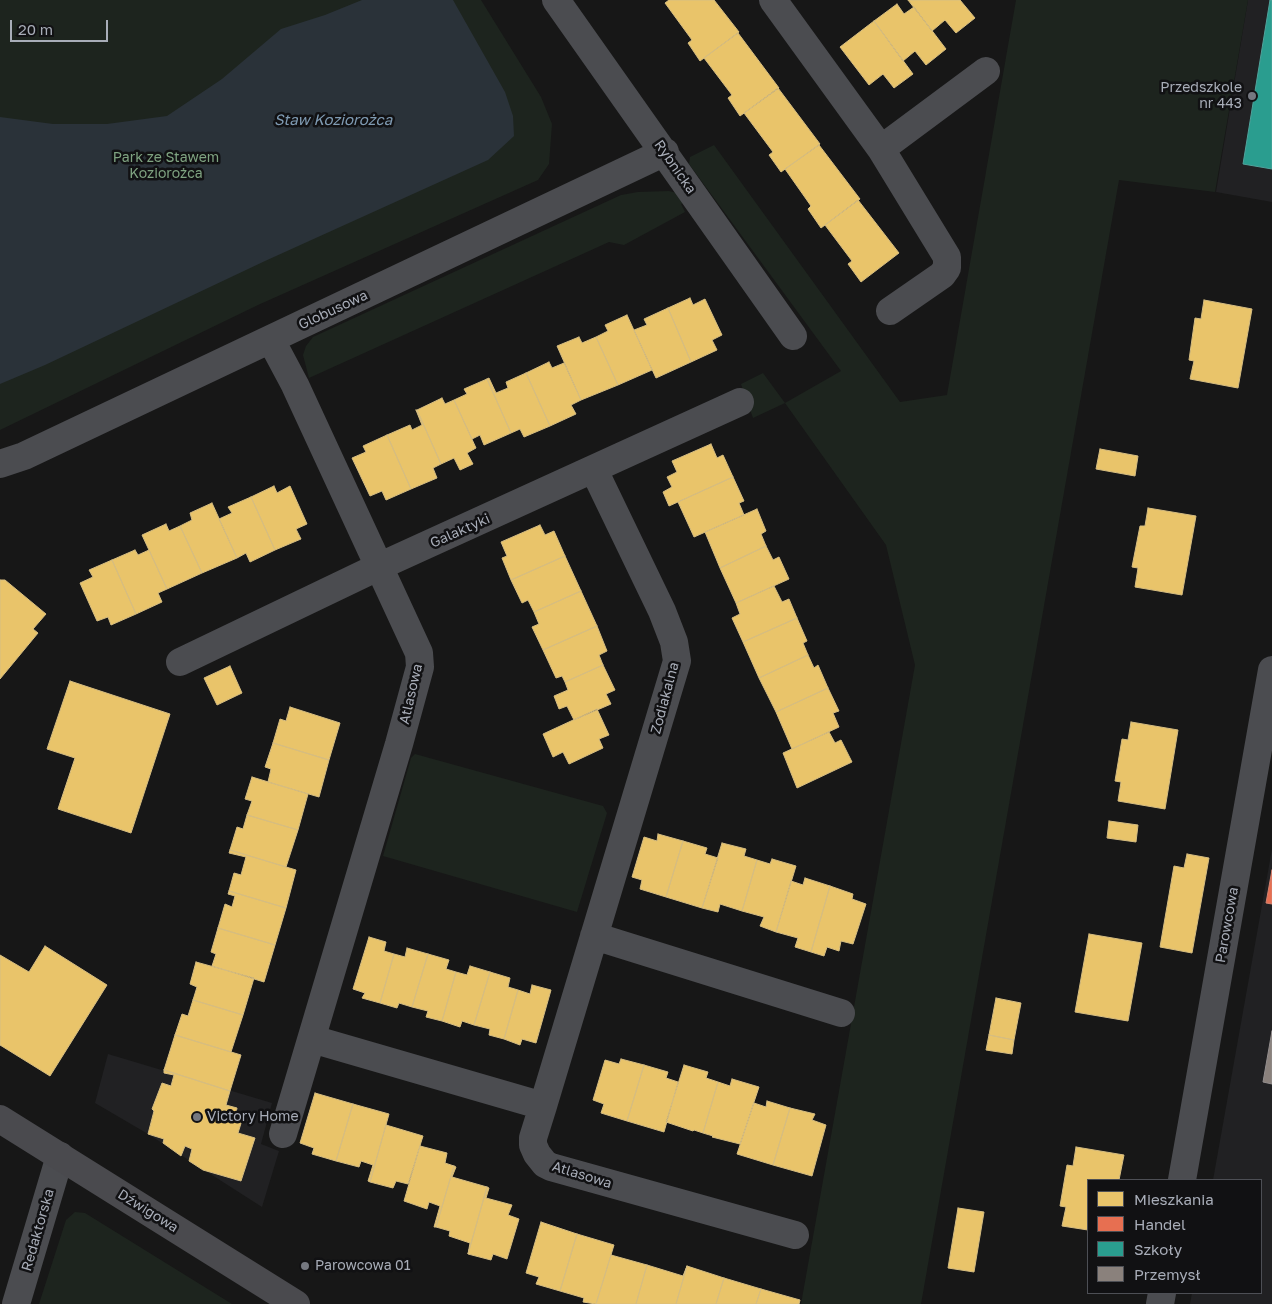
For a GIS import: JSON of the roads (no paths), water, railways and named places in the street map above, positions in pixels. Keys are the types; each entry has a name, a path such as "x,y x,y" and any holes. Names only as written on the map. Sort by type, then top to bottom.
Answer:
{"main road":[{"name":"Dźwigowa","path":"0,1119 296,1304"}],"street":[{"name":"Rybnicka","path":"556,0 793,336"},
{"path":"782,3 881,149 947,257 947,268 942,275 890,312"},
{"path":"881,149 986,71"},
{"name":"Globusowa","path":"0,464 24,456 665,152"},
{"name":"Atlasowa","path":"271,340 295,385 419,653 420,667 404,727 283,1134"},
{"name":"Galaktyki","path":"180,662 378,567 740,402"},
{"name":"Zodiakalna","path":"543,1106 677,660 674,642 662,610 594,470"},
{"name":"Parowcowa","path":"1182,1179 1272,670"},
{"path":"594,936 841,1013"},
{"path":"312,1039 543,1106"},
{"name":"Atlasowa","path":"543,1106 533,1138 533,1145 536,1154 545,1164 795,1235"},
{"name":"Redaktorska","path":"16,1304 60,1156"}],"water":[{"name":"Staw Koziorożca","path":"362,0 453,0 505,92 513,116 514,136 488,160 265,261 45,365 0,384 0,117 53,124 107,124 167,116 222,79 281,29 325,15"}],"place":[{"name":"Przedszkole nr 443","path":"1252,96"},
{"name":"Victory Home","path":"197,1117"},
{"name":"Parowcowa 01","path":"305,1266"}],"park label":[{"name":"Park ze Stawem Koziorożca","path":"166,166"}]}
